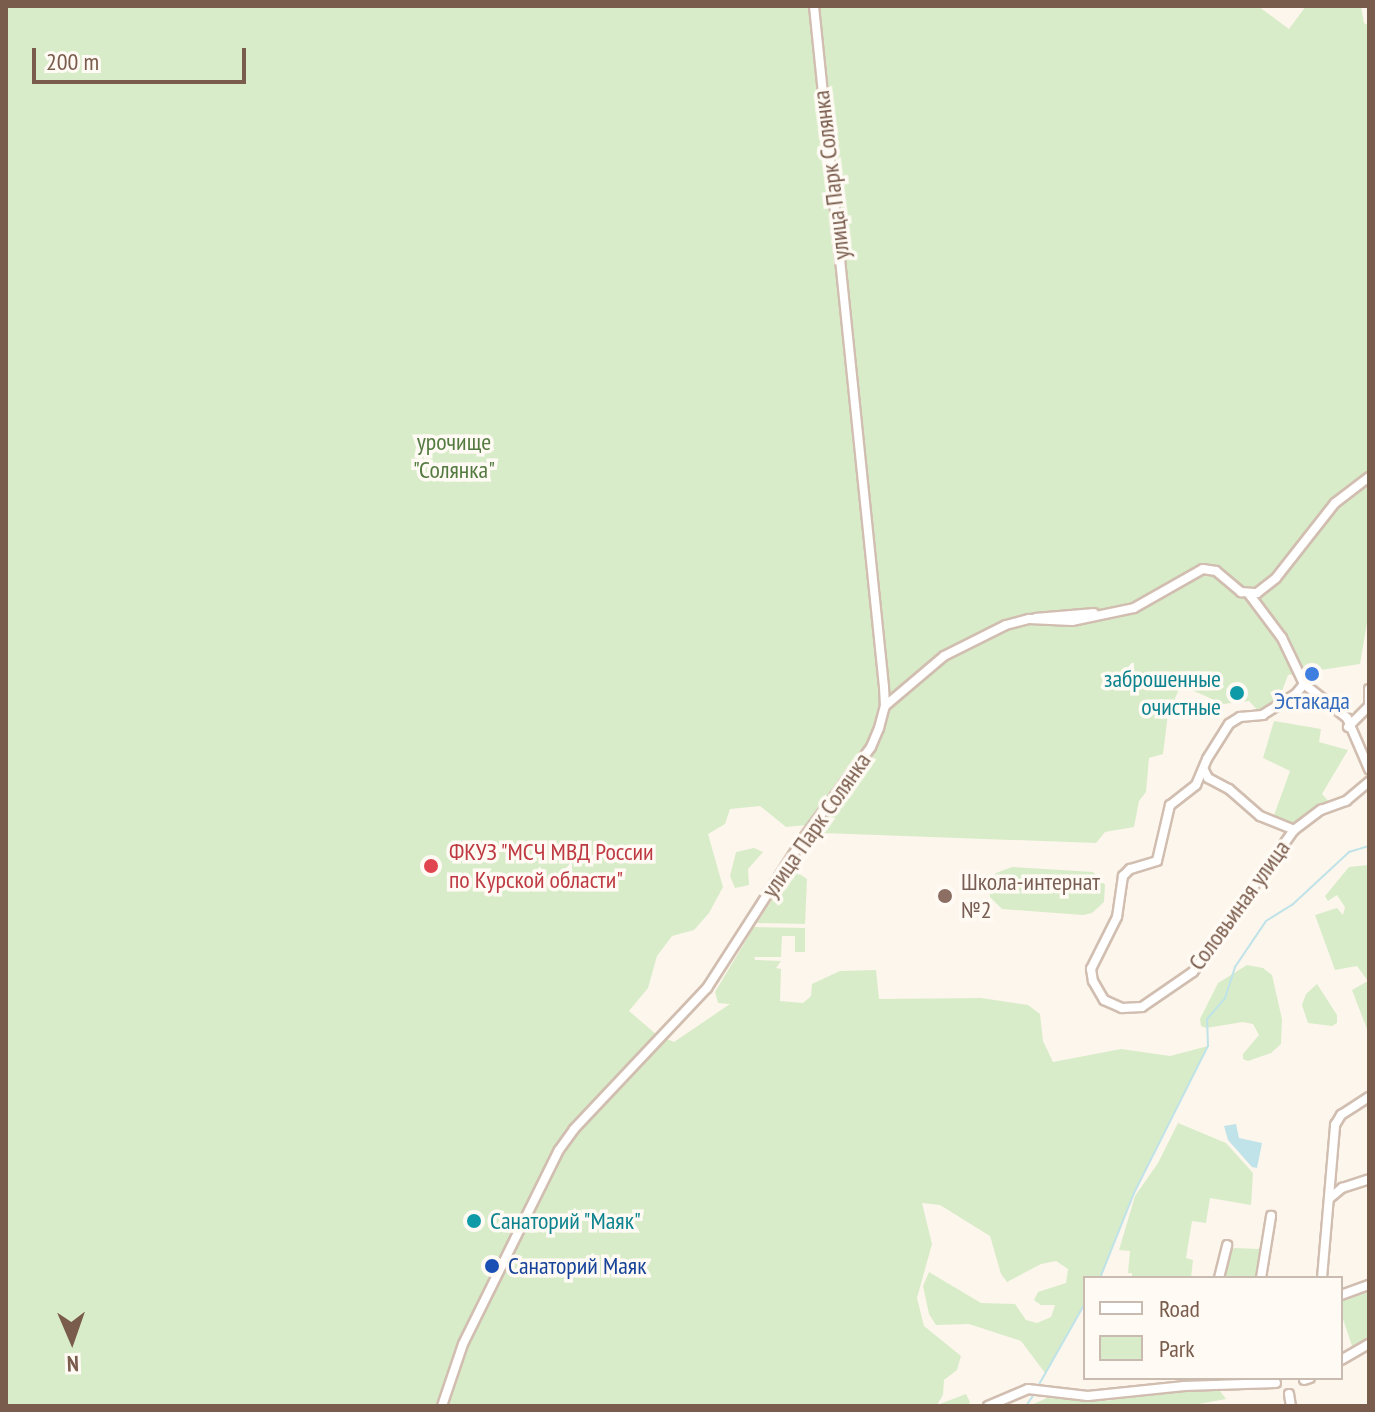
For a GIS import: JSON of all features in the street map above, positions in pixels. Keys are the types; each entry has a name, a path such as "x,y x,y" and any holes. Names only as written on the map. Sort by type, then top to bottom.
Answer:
{"street":[{"name":"улица Парк Солянка","path":"442,1406 463,1344 559,1150 574,1129 707,988 803,839 871,747 885,706 814,6"},
{"path":"885,706 922,672 964,644 1029,619 1072,621 1148,602 1203,569 1216,571 1241,592 1257,593 1276,578 1335,503 1369,477"},
{"path":"1249,594 1282,638 1304,684 1347,718 1348,727 1369,769"},
{"path":"1294,830 1260,816 1229,789 1208,778 1203,769 1229,724 1240,717 1263,715 1296,694 1304,684"},
{"path":"1348,727 1369,706 1369,689"},
{"name":"Соловьиная улица","path":"1203,769 1196,785 1174,800 1167,811 1161,853 1153,864 1130,869 1123,876 1117,917 1094,958 1091,975 1104,1000 1122,1008 1142,1007 1193,972 1294,830 1321,810 1346,801 1369,782"},
{"path":"1322,1276 1336,1121 1369,1097"},
{"path":"1330,1198 1342,1188 1369,1179"},
{"path":"1261,1276 1271,1216"},
{"path":"1219,1276 1227,1245"},
{"path":"1343,1294 1369,1285"},
{"path":"1343,1359 1369,1344"},
{"path":"1168,1389 1182,1380"},
{"path":"988,1406 1028,1389 1088,1396 1238,1381 1276,1383"},
{"path":"1289,1394 1291,1406"}],"green space":[{"name":"урочище \"Солянка\"","path":"6,6 1258,6 1289,29 1306,6 1361,6 1364,23 1369,26 1369,611 1360,664 1288,675 1281,694 1261,714 1249,701 1223,704 1181,685 1168,714 1163,754 1149,758 1146,792 1139,801 1134,827 1105,832 1096,843 823,833 807,825 786,827 760,806 730,809 725,824 708,834 723,887 709,913 694,930 672,936 657,956 648,988 629,1011 657,1035 674,1042 730,1004 718,1003 715,992 754,927 805,928 805,952 795,952 795,936 782,936 781,957 754,957 755,960 781,961 776,968 781,969 780,1001 803,1003 811,996 812,984 840,971 876,970 879,999 981,998 1028,1005 1040,1014 1043,1041 1053,1062 1121,1049 1170,1056 1208,1046 1134,1193 1102,1275 1083,1276 1083,1306 1045,1373 1021,1341 969,1324 936,1325 929,1314 923,1286 929,1272 981,1303 1015,1304 1026,1320 1037,1323 1051,1317 1055,1305 1041,1305 1034,1300 1038,1292 1066,1283 1068,1269 1056,1261 1041,1264 1007,1282 1001,1274 990,1236 940,1205 922,1203 932,1244 917,1298 924,1326 961,1356 957,1370 944,1380 943,1395 937,1405 966,1394 970,1402 968,1406 6,1406"},
{"path":"1274,721 1321,729 1319,742 1348,750 1322,794 1330,803 1312,810 1291,825 1273,818 1290,771 1263,758"},
{"path":"754,848 763,852 748,869 749,885 735,888 730,876 736,852"},
{"path":"1369,865 1369,1034 1352,990 1368,981 1357,966 1335,970 1315,915 1337,908 1343,915 1345,907 1337,895 1328,901 1325,896 1349,867"},
{"path":"1012,867 1093,872 1105,885 1104,902 1092,913 1083,915 1002,909 990,897 989,888 996,873"},
{"path":"792,869 807,879 805,924 757,923"},
{"path":"1247,965 1263,968 1272,975 1282,1019 1281,1044 1271,1053 1248,1061 1243,1059 1243,1054 1259,1035 1253,1024 1243,1022 1206,1028 1201,1026 1200,1019 1218,983"},
{"path":"1317,984 1337,1015 1337,1023 1332,1026 1308,1023 1302,1005 1306,994"},
{"path":"1178,1123 1226,1143 1253,1173 1251,1205 1210,1198 1206,1223 1192,1221 1186,1258 1193,1260 1191,1276 1132,1276 1128,1273 1130,1251 1119,1250 1135,1196 1158,1163"},
{"path":"1234,1248 1261,1249 1257,1276 1223,1276 1226,1258"},
{"path":"1369,1291 1369,1337 1352,1346 1343,1319 1343,1299"},
{"path":"1220,1391 1226,1399 1188,1406 1029,1406 1047,1398 1104,1401 1171,1392"}],"water":[{"path":"1236,1124 1239,1138 1262,1143 1257,1168 1252,1167 1228,1140 1224,1126"}],"waterway":[{"path":"1101,1276 1134,1193 1208,1046 1207,1019 1225,998 1235,967 1266,921 1292,905 1349,852 1369,846"},
{"path":"1037,1388 1083,1307"},
{"path":"1026,1406 1034,1394"}],"place":[{"name":"Эстакада","path":"1312,674"},
{"name":"заброшенные очистные","path":"1237,693"},
{"name":"ФКУЗ \"МСЧ МВД России по Курской области\"","path":"431,866"},
{"name":"Школа-интернат №2","path":"945,896"},
{"name":"Санаторий \"Маяк\"","path":"474,1221"},
{"name":"Санаторий Маяк","path":"492,1266"}]}
